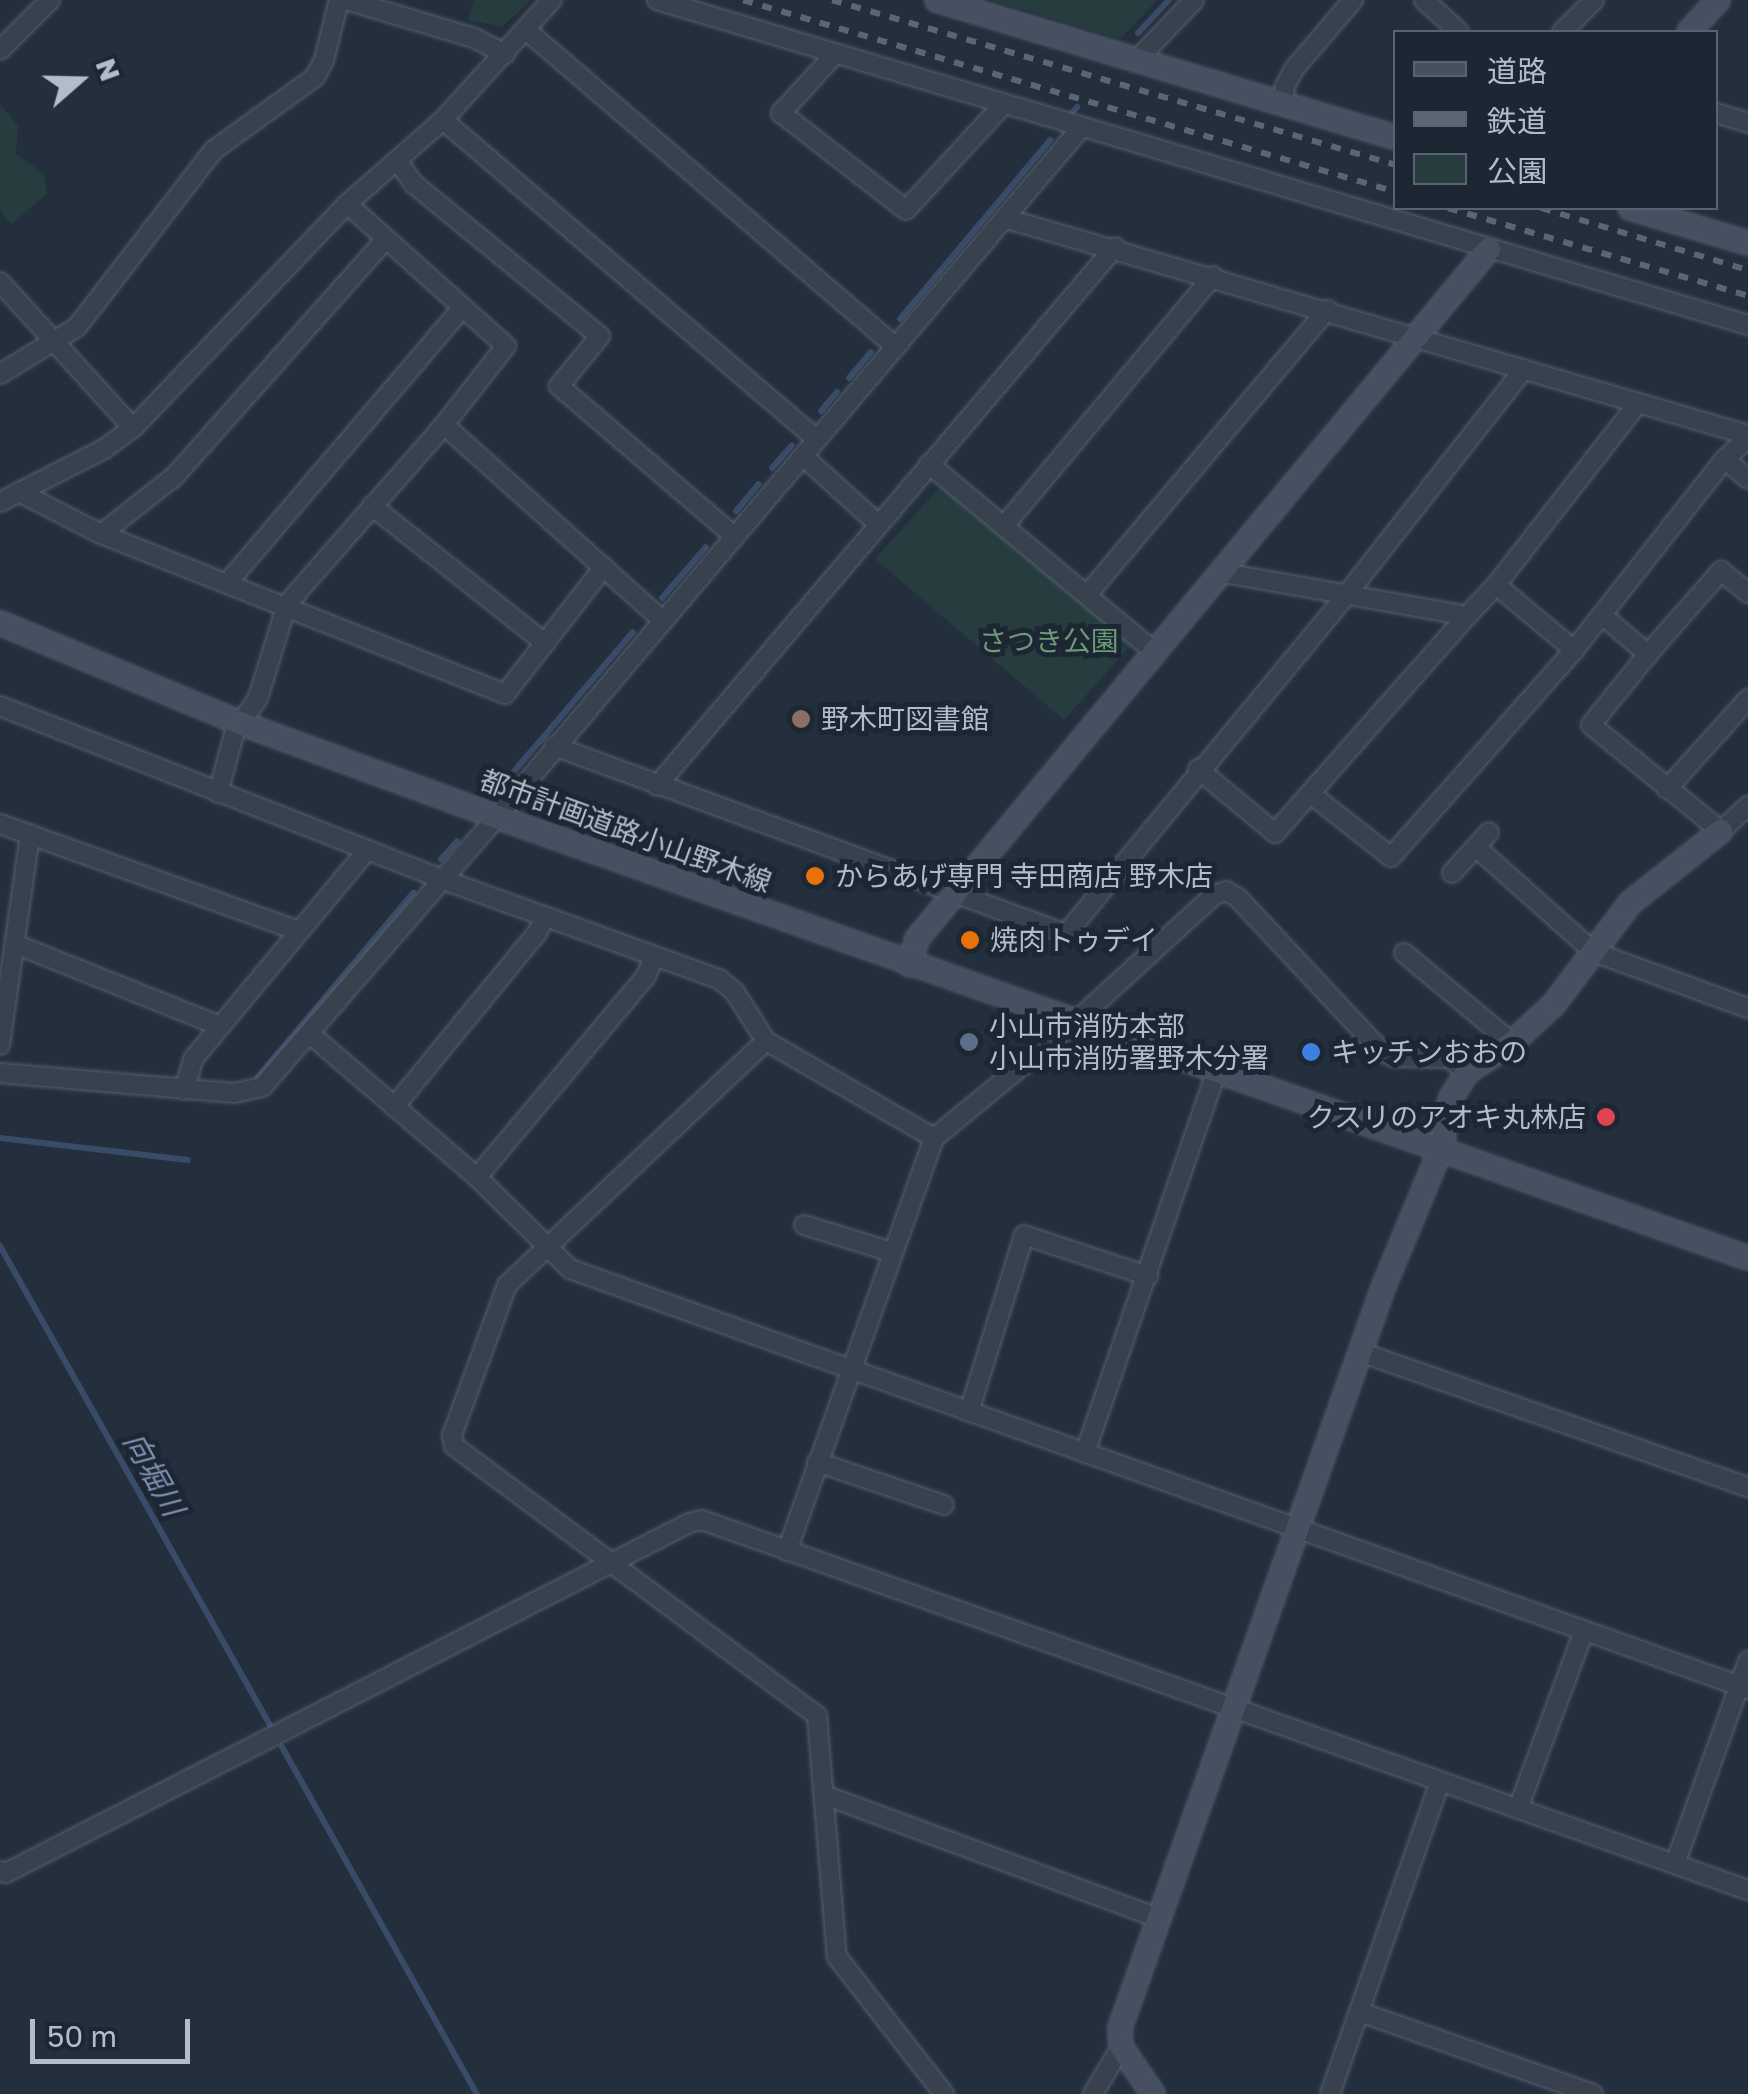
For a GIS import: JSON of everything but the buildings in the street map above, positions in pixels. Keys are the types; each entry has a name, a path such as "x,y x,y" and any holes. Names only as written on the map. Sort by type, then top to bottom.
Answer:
{"street":[{"path":"0,50 50,0"},
{"path":"0,374 55,344 77,327 214,150 316,77 342,0 474,38 505,54"},
{"path":"0,502 104,449 132,428 347,204 443,120 552,0"},
{"path":"657,0 1748,325"},
{"path":"937,0 1393,137"},
{"path":"1136,61 1194,0"},
{"path":"1283,105 1285,86 1294,69 1354,0"},
{"path":"1424,0 1457,30"},
{"path":"1691,30 1718,0"},
{"path":"1564,30 1583,4"},
{"path":"526,30 895,346"},
{"path":"834,55 781,113 906,210 1003,105"},
{"path":"1718,114 1748,124"},
{"path":"443,120 817,439"},
{"path":"0,1073 234,1094 262,1087 498,818 554,746 1081,128"},
{"path":"398,162 414,184 600,336 559,386 734,536"},
{"path":"218,793 235,731 258,698 288,604 444,426 506,346 347,204"},
{"path":"1637,210 1748,242"},
{"path":"1004,218 1213,276 1748,436 1725,459 1574,650 1391,857 1312,796"},
{"path":"101,534 174,476 384,240"},
{"path":"658,786 877,522 1115,248"},
{"path":"910,965 917,939 955,892 1489,250"},
{"path":"1004,526 1213,276"},
{"path":"0,282 132,428"},
{"path":"229,582 462,308"},
{"path":"1087,595 1327,310"},
{"path":"554,746 1066,934 1346,594 1524,369"},
{"path":"1198,769 1275,833 1312,796 1496,585 1638,402"},
{"path":"444,426 662,620"},
{"path":"802,456 877,522"},
{"path":"1725,459 1748,480"},
{"path":"929,464 1156,653"},
{"path":"19,492 101,534 288,604 505,694 604,567"},
{"path":"372,506 544,643"},
{"path":"1721,831 1591,725 1721,571 1748,592"},
{"path":"1224,573 1467,616"},
{"path":"1496,585 1574,650"},
{"path":"1602,616 1648,654"},
{"name":"都市計画道路小山野木線","path":"0,623 243,724 498,818 1748,1258"},
{"path":"1668,789 1748,699"},
{"path":"0,706 441,879 719,978 734,991 766,1042 934,1138"},
{"path":"1153,2094 1121,2047 1120,2028 1360,1352 1442,1149 1450,1100 1467,1072 1512,1043 1554,1004 1630,903 1748,806"},
{"path":"0,824 299,931"},
{"path":"1452,873 1490,832"},
{"path":"0,1045 30,834"},
{"path":"1476,847 1594,952 1748,1008"},
{"path":"184,1090 194,1058 367,850"},
{"path":"787,1550 934,1138 1074,1023 1214,895 1226,891 1238,898 1380,1050 1393,1057 1449,1058 1467,1072"},
{"path":"394,1107 536,933 545,916"},
{"path":"14,944 220,1026"},
{"path":"1404,952 1512,1043"},
{"path":"477,1176 646,976 654,957"},
{"path":"310,1034 477,1176 570,1270 1744,1687"},
{"path":"766,1042 507,1286 452,1435 454,1446 818,1716 837,1957 944,2094"},
{"path":"1085,1453 1216,1073"},
{"path":"804,1225 892,1252"},
{"path":"968,1412 1024,1235 1148,1276"},
{"path":"1360,1352 1748,1487"},
{"path":"817,1462 944,1505"},
{"path":"0,1872 6,1873 689,1522 702,1520 1748,1890"},
{"path":"1518,1808 1584,1631"},
{"path":"1676,1864 1744,1687 1748,1661"},
{"path":"1330,2094 1440,1782"},
{"path":"824,1795 1158,1918"},
{"path":"1360,2012 1593,2094"},
{"path":"1093,2094 1121,2047"}],"green space":[{"path":"474,0 531,0 502,27 468,20"},
{"path":"992,0 1157,0 1120,39"},
{"path":"0,104 18,126 16,154 44,174 47,194 11,224 0,210"},
{"name":"さつき公園","path":"941,486 1132,644 1064,720 875,559"}],"waterway":[{"path":"1138,33 1169,0"},
{"path":"1072,113 1077,107"},
{"path":"900,319 1050,140"},
{"path":"849,378 871,352"},
{"path":"821,411 837,392"},
{"path":"772,468 792,445"},
{"path":"736,511 759,484"},
{"path":"662,598 706,547"},
{"path":"510,776 633,632"},
{"path":"441,859 457,841"},
{"path":"258,1077 413,893"},
{"path":"0,1138 188,1160"},
{"name":"向堀川","path":"0,1246 270,1725"},
{"name":"向堀川","path":"282,1747 477,2094"}],"railway":[{"path":"743,0 1393,191"},
{"path":"832,0 1393,164"},
{"path":"1455,210 1748,296"},
{"path":"1548,210 1748,270"}],"place":[{"name":"野木町図書館","path":"801,719"},
{"name":"からあげ専門 寺田商店 野木店","path":"815,876"},
{"name":"焼肉トゥデイ","path":"970,940"},
{"name":"小山市消防本部 小山市消防署野木分署","path":"969,1042"},
{"name":"キッチンおおの","path":"1311,1052"},
{"name":"クスリのアオキ丸林店","path":"1606,1117"}]}
